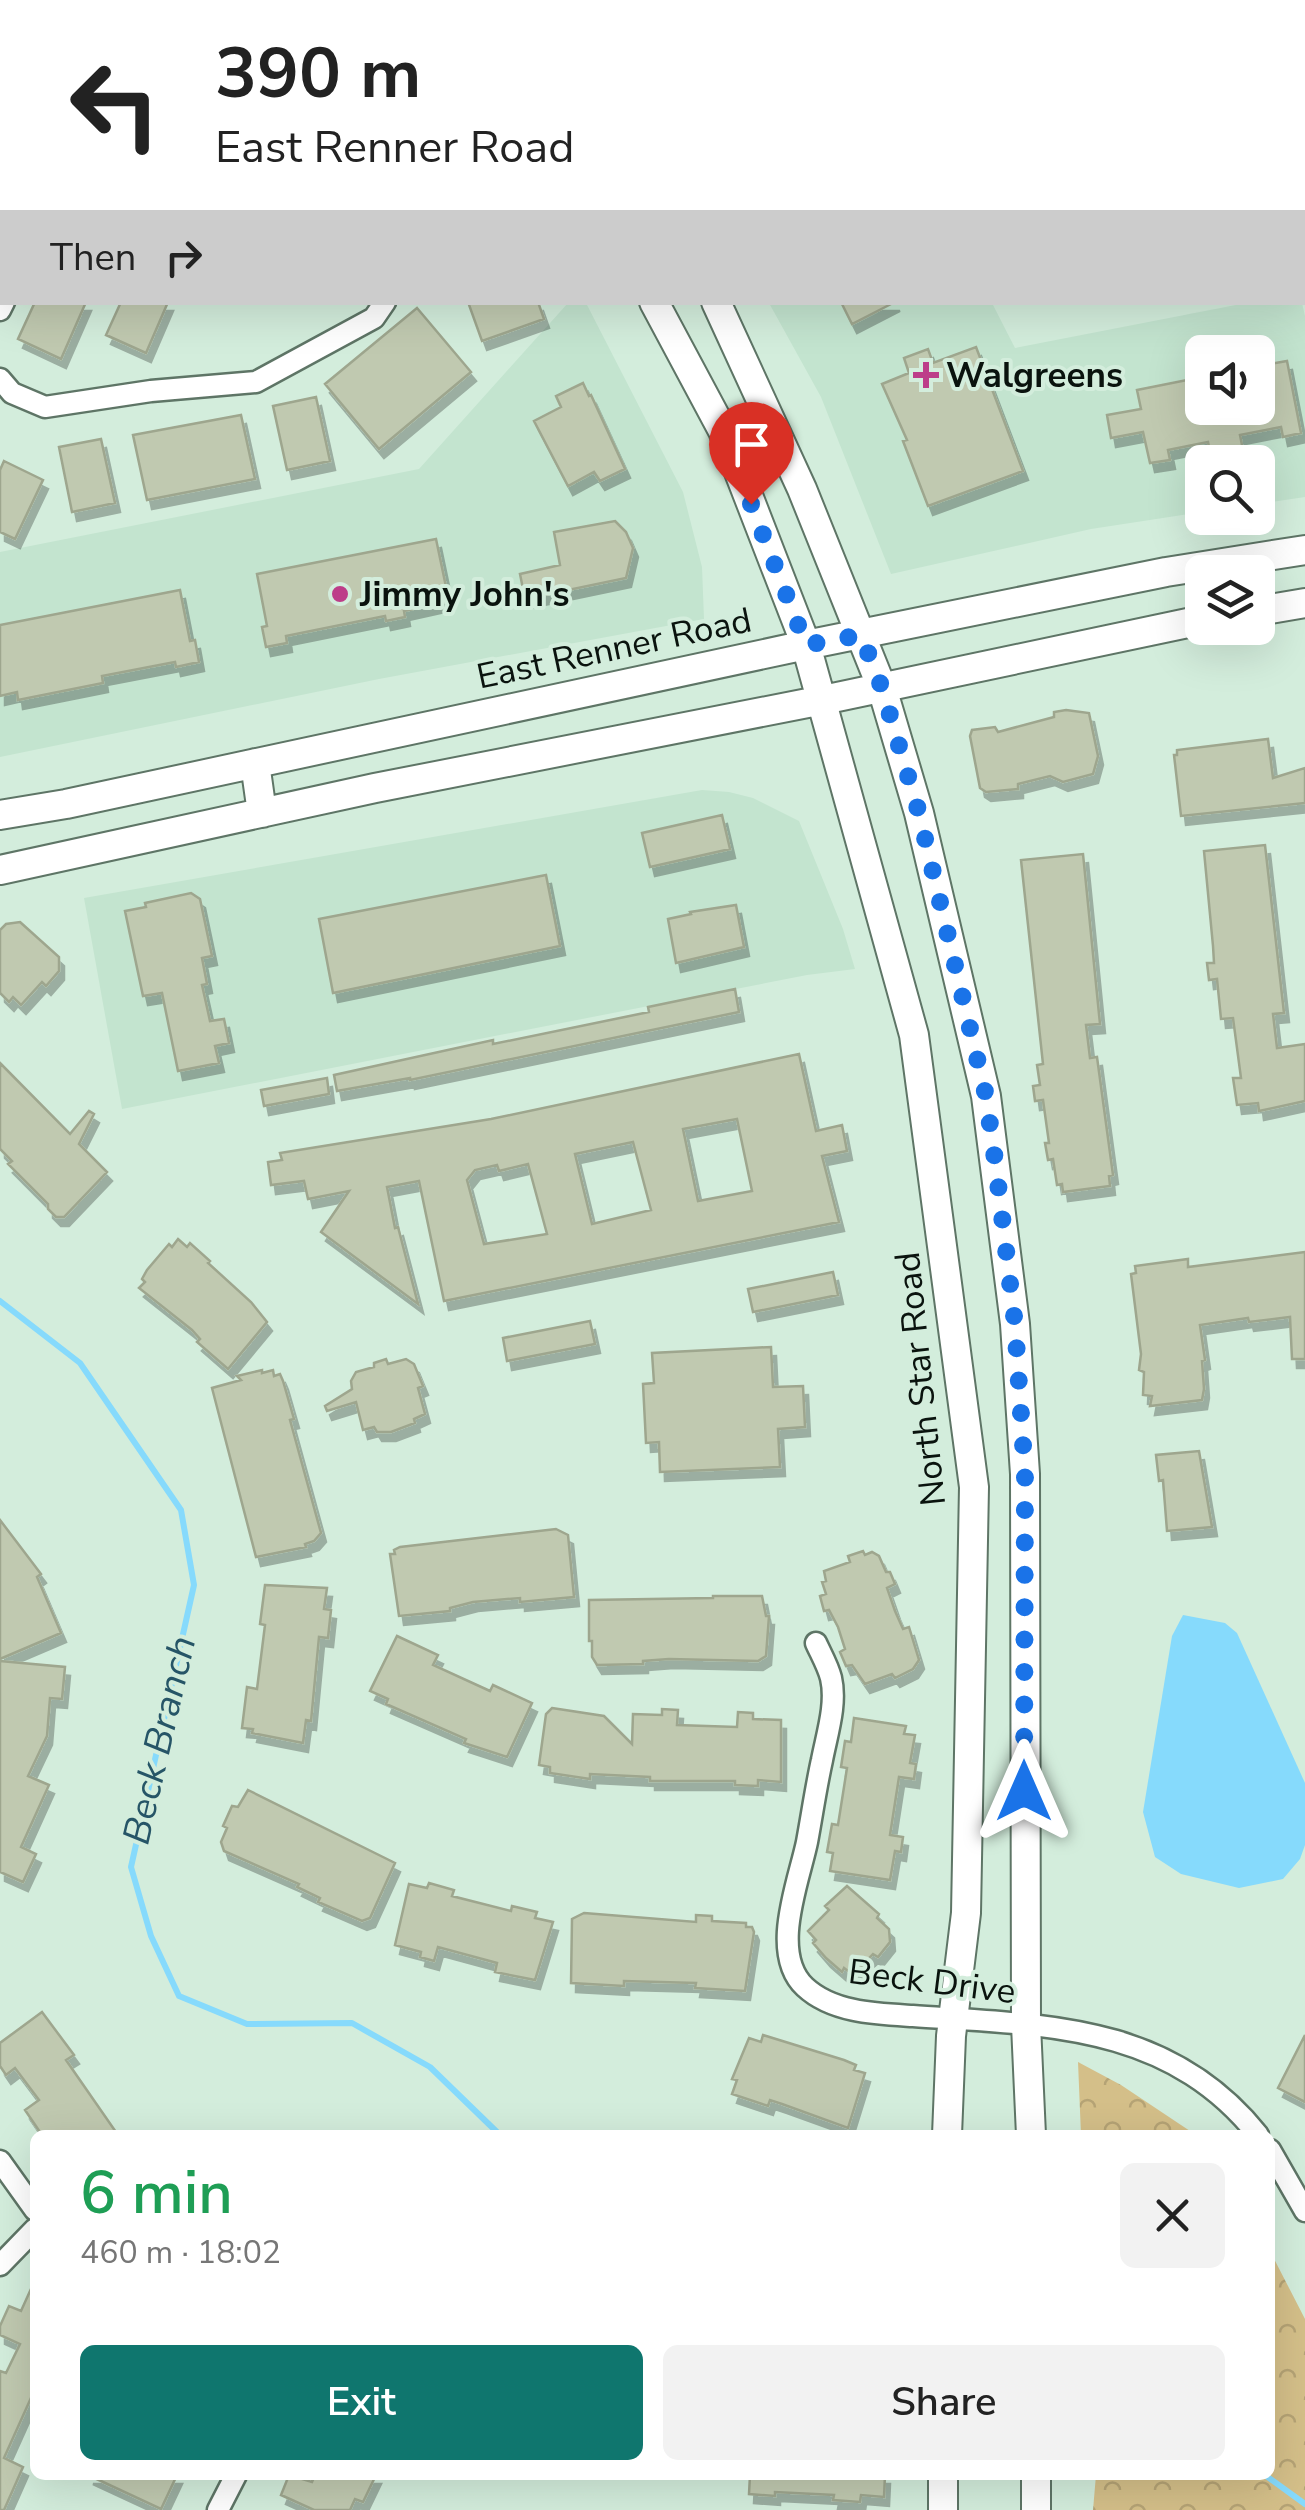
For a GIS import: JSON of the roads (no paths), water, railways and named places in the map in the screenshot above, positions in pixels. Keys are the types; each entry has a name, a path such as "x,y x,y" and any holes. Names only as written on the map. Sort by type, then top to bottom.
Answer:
{"main road":[{"name":"North Star Road","path":"656,305 723,431 806,645 914,1035 974,1488 966,1913 953,2019 947,2130"},
{"path":"717,305 802,488 882,688 919,813 986,1096 1008,1255 1025,1474 1026,2025 1031,2130"},
{"name":"East Renner Road","path":"0,815 806,645 1166,572 1305,550"},
{"path":"1275,608 1305,603"},
{"path":"0,870 1185,624"},
{"path":"255,764 262,813"},
{"path":"943,2480 944,2510"}],"street":[{"path":"0,379 12,393 45,406 256,382 374,318 383,305"},
{"name":"Beck Drive","path":"816,1643 832,1678 832,1712 806,1848 790,1903 788,1936 793,1966 804,1986 826,2000 866,2013 1092,2032 1149,2050 1196,2078 1240,2112 1254,2130"},
{"path":"1275,2159 1305,2211"},
{"path":"0,2160 30,2203"},
{"path":"0,2265 30,2234"},
{"path":"218,2510 233,2480"}],"water":[{"path":"1183,1615 1225,1623 1237,1633 1305,1783 1305,1845 1300,1859 1283,1879 1239,1888 1181,1874 1155,1857 1143,1812 1172,1636"}],"waterway":[{"name":"Beck Branch","path":"0,1301 80,1363 181,1510 194,1585 131,1867 151,1936 179,1996 247,2024 352,2023 430,2067 495,2130"},
{"name":"Beck Branch","path":"1272,2480 1305,2504"}],"place":[{"name":"Walgreens","path":"926,375"},
{"name":"Jimmy John's","path":"340,594"}]}
